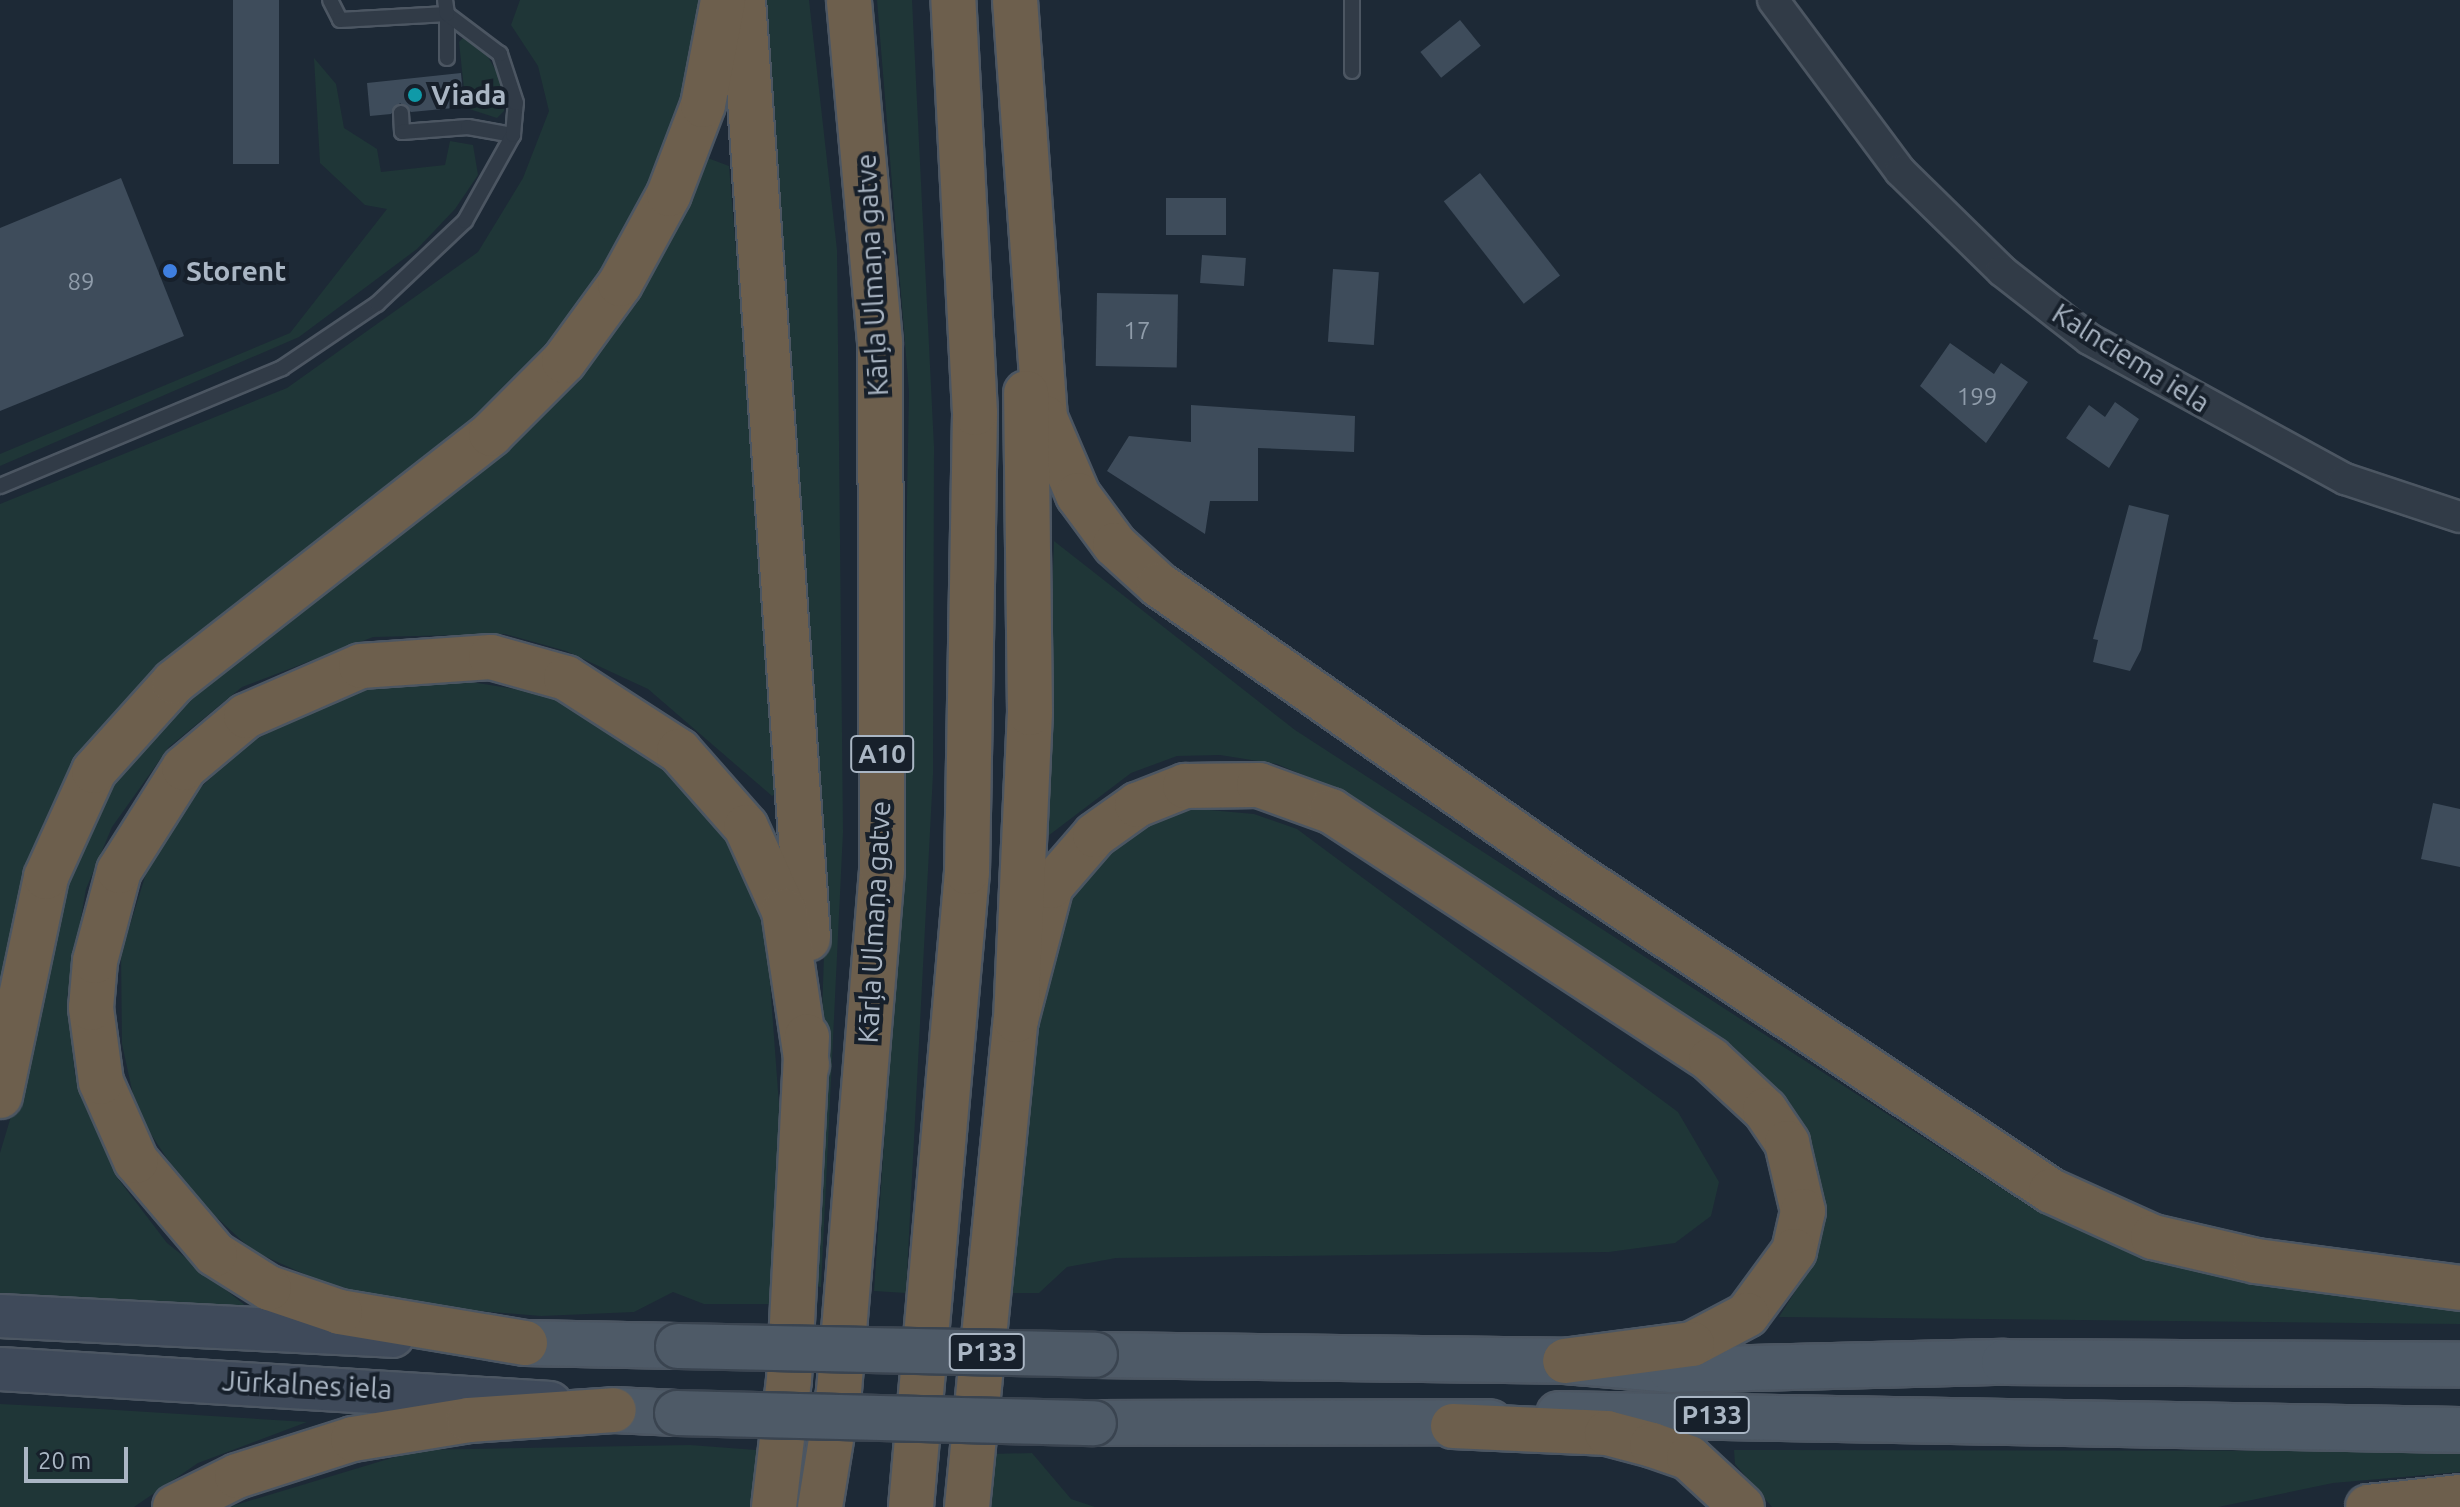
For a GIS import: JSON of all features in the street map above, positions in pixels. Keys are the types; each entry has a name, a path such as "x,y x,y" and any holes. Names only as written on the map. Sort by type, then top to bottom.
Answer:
{"highway":[{"path":"0,1096 46,877 94,771 174,682 491,434 564,361 620,284 669,194 703,105 723,0"},
{"path":"743,0 804,815 807,1065 789,1380 774,1507"},
{"name":"Kārļa Ulmaņa gatve","path":"820,1507 839,1391 882,870 880,342 849,0"},
{"path":"911,1507 967,872 975,413 953,0"},
{"path":"967,1507 1016,1020 1030,713 1028,263 1015,0"},
{"path":"1028,263 1045,418 1078,495 1115,545 1194,616 2051,1191 2153,1237 2256,1261 2460,1288"},
{"path":"525,1343 340,1312 269,1288 215,1254 136,1161 96,1057 95,961 119,871 184,768 259,708 361,666 491,657 566,678 679,751 746,827 784,911 807,1065"},
{"path":"1016,1020 1051,886 1095,835 1137,805 1185,786 1259,785 1331,811 1711,1060 1765,1110 1787,1143 1803,1211 1794,1251 1767,1295 1724,1331 1692,1344 1565,1361"},
{"path":"175,1507 237,1476 353,1439 469,1420 614,1410"},
{"path":"1453,1426 1607,1433 1652,1445 1689,1458 1742,1507"},
{"path":"2368,1507 2460,1497"}],"main road":[{"name":"P133","path":"525,1343 1565,1361 1671,1370 2004,1362 2460,1364"},
{"name":"P133","path":"614,1410 1094,1423 1453,1426 1631,1413 2460,1430"}],"street":[{"name":"Kalnciema iela","path":"1773,0 1900,171 2002,271 2089,339 2345,479 2460,517"},
{"name":"Jūrkalnes iela","path":"0,1316 525,1343"},
{"name":"Jūrkalnes iela","path":"0,1369 478,1395 614,1410"}],"lane":[{"path":"0,486 282,368 334,337 465,221 513,135 510,70 490,41 446,7 340,20 330,0"},
{"path":"1352,0 1352,71"},
{"path":"446,7 447,58"},
{"path":"401,113 402,132 468,127 513,135"}],"green space":[{"path":"520,0 706,0 698,61 641,214 561,335 491,409 152,675 97,734 43,824 0,1007 0,504 287,388 478,252 523,178 549,111 538,66 511,25"},
{"path":"761,0 809,0 837,250 843,832 821,1287 813,1286 827,864"},
{"path":"877,0 912,0 934,447 933,774 906,1293 874,1291 899,919 909,392"},
{"path":"466,35 483,48 504,85 504,111 497,118 466,108 459,42"},
{"path":"314,58 336,84 344,128 377,149 381,172 445,165 450,141 473,145 478,175 455,209 417,249 299,337 0,466 0,454 290,333 387,209 365,205 320,163"},
{"path":"705,157 729,166 781,789 772,796 648,689 566,651 505,634 373,637 242,687 169,747 112,827 86,889 67,998 75,1075 116,1176 167,1243 246,1306 0,1293 0,1153 36,1033 60,894 110,782 158,720 639,294"},
{"path":"1054,541 1295,730 2018,1199 2121,1244 2460,1303 2460,1324 1779,1317 1817,1257 1823,1223 1814,1156 1797,1116 1713,1037 1459,866 1334,788 1277,764 1220,755 1177,756 1131,773 1044,839"},
{"path":"447,678 551,695 617,727 687,785 735,850 755,895 768,955 779,1105 776,1304 704,1304 673,1292 634,1312 541,1316 418,1306 331,1286 253,1251 189,1192 137,1113 122,1044 121,954 152,854 176,811 244,746 321,703 380,685"},
{"path":"1198,809 1254,814 1297,829 1678,1112 1719,1182 1711,1216 1675,1243 1609,1252 1116,1258 1067,1267 1039,1293 1003,1293 1032,1033 1066,895 1152,816"},
{"path":"0,1404 307,1422 198,1463 134,1507 0,1507"},
{"path":"690,1445 756,1450 756,1507 229,1507 418,1450"},
{"path":"1734,1450 2460,1451 2460,1472 2333,1483 2218,1507 1772,1507 1735,1464"},
{"path":"1032,1453 1071,1499 1095,1507 986,1507 991,1454"}],"building":[{"path":"233,0 279,0 279,164 233,164"},
{"path":"1460,20 1481,46 1441,78 1420,52"},
{"name":"Viada","path":"461,73 464,107 411,112 400,103 391,114 370,116 367,83"},
{"path":"1480,173 1560,275 1524,304 1444,201"},
{"path":"121,178 184,336 0,411 0,228"},
{"path":"1166,198 1226,198 1226,235 1166,235"},
{"path":"1202,255 1246,258 1244,286 1200,283"},
{"path":"1333,269 1379,272 1374,345 1328,342"},
{"path":"1097,293 1178,294 1177,367 1096,366"},
{"path":"1950,343 1994,374 2001,363 2028,382 1986,443 1920,386"},
{"path":"2115,402 2139,419 2109,468 2066,438 2089,405 2105,417"},
{"path":"1191,405 1355,416 1354,452 1258,448 1258,501 1210,501 1205,534 1107,471 1129,436 1191,442"},
{"path":"2129,505 2169,515 2141,650 2130,671 2093,662 2098,640 2093,639"},
{"path":"2433,803 2460,809 2460,867 2421,859"}],"place":[{"name":"Viada","path":"415,95"},
{"name":"Storent","path":"170,271"}]}
